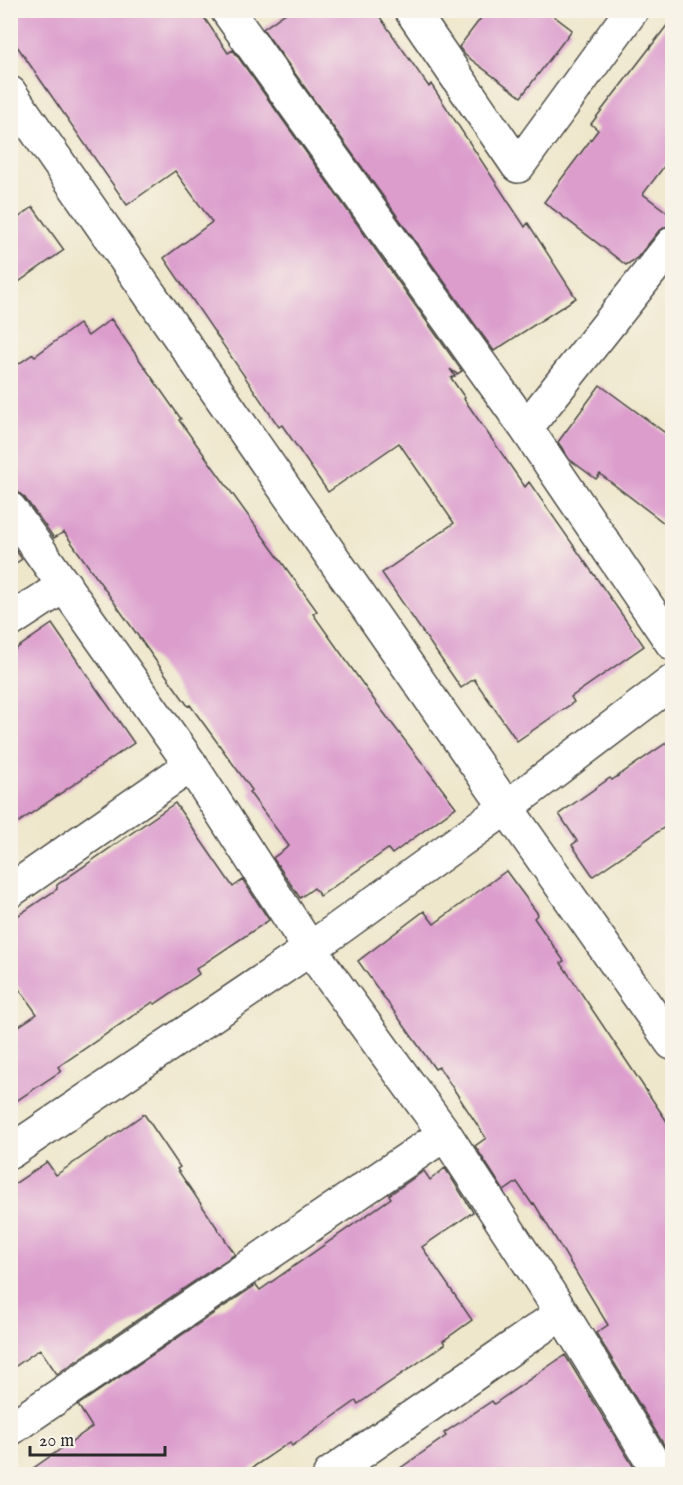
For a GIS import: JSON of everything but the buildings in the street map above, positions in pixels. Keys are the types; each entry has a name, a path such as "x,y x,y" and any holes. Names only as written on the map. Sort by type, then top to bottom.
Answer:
{"street":[{"path":"227,10 526,428 672,643"},
{"path":"411,10 518,166 632,10"},
{"path":"10,93 672,1042"},
{"path":"526,428 672,244"},
{"path":"10,509 191,765 310,949 445,1134 562,1313 660,1474"},
{"path":"10,621 65,585"},
{"path":"10,1152 310,949 507,807 672,682"},
{"path":"10,891 191,765"},
{"path":"10,1429 445,1134"},
{"path":"330,1474 562,1313"}]}
